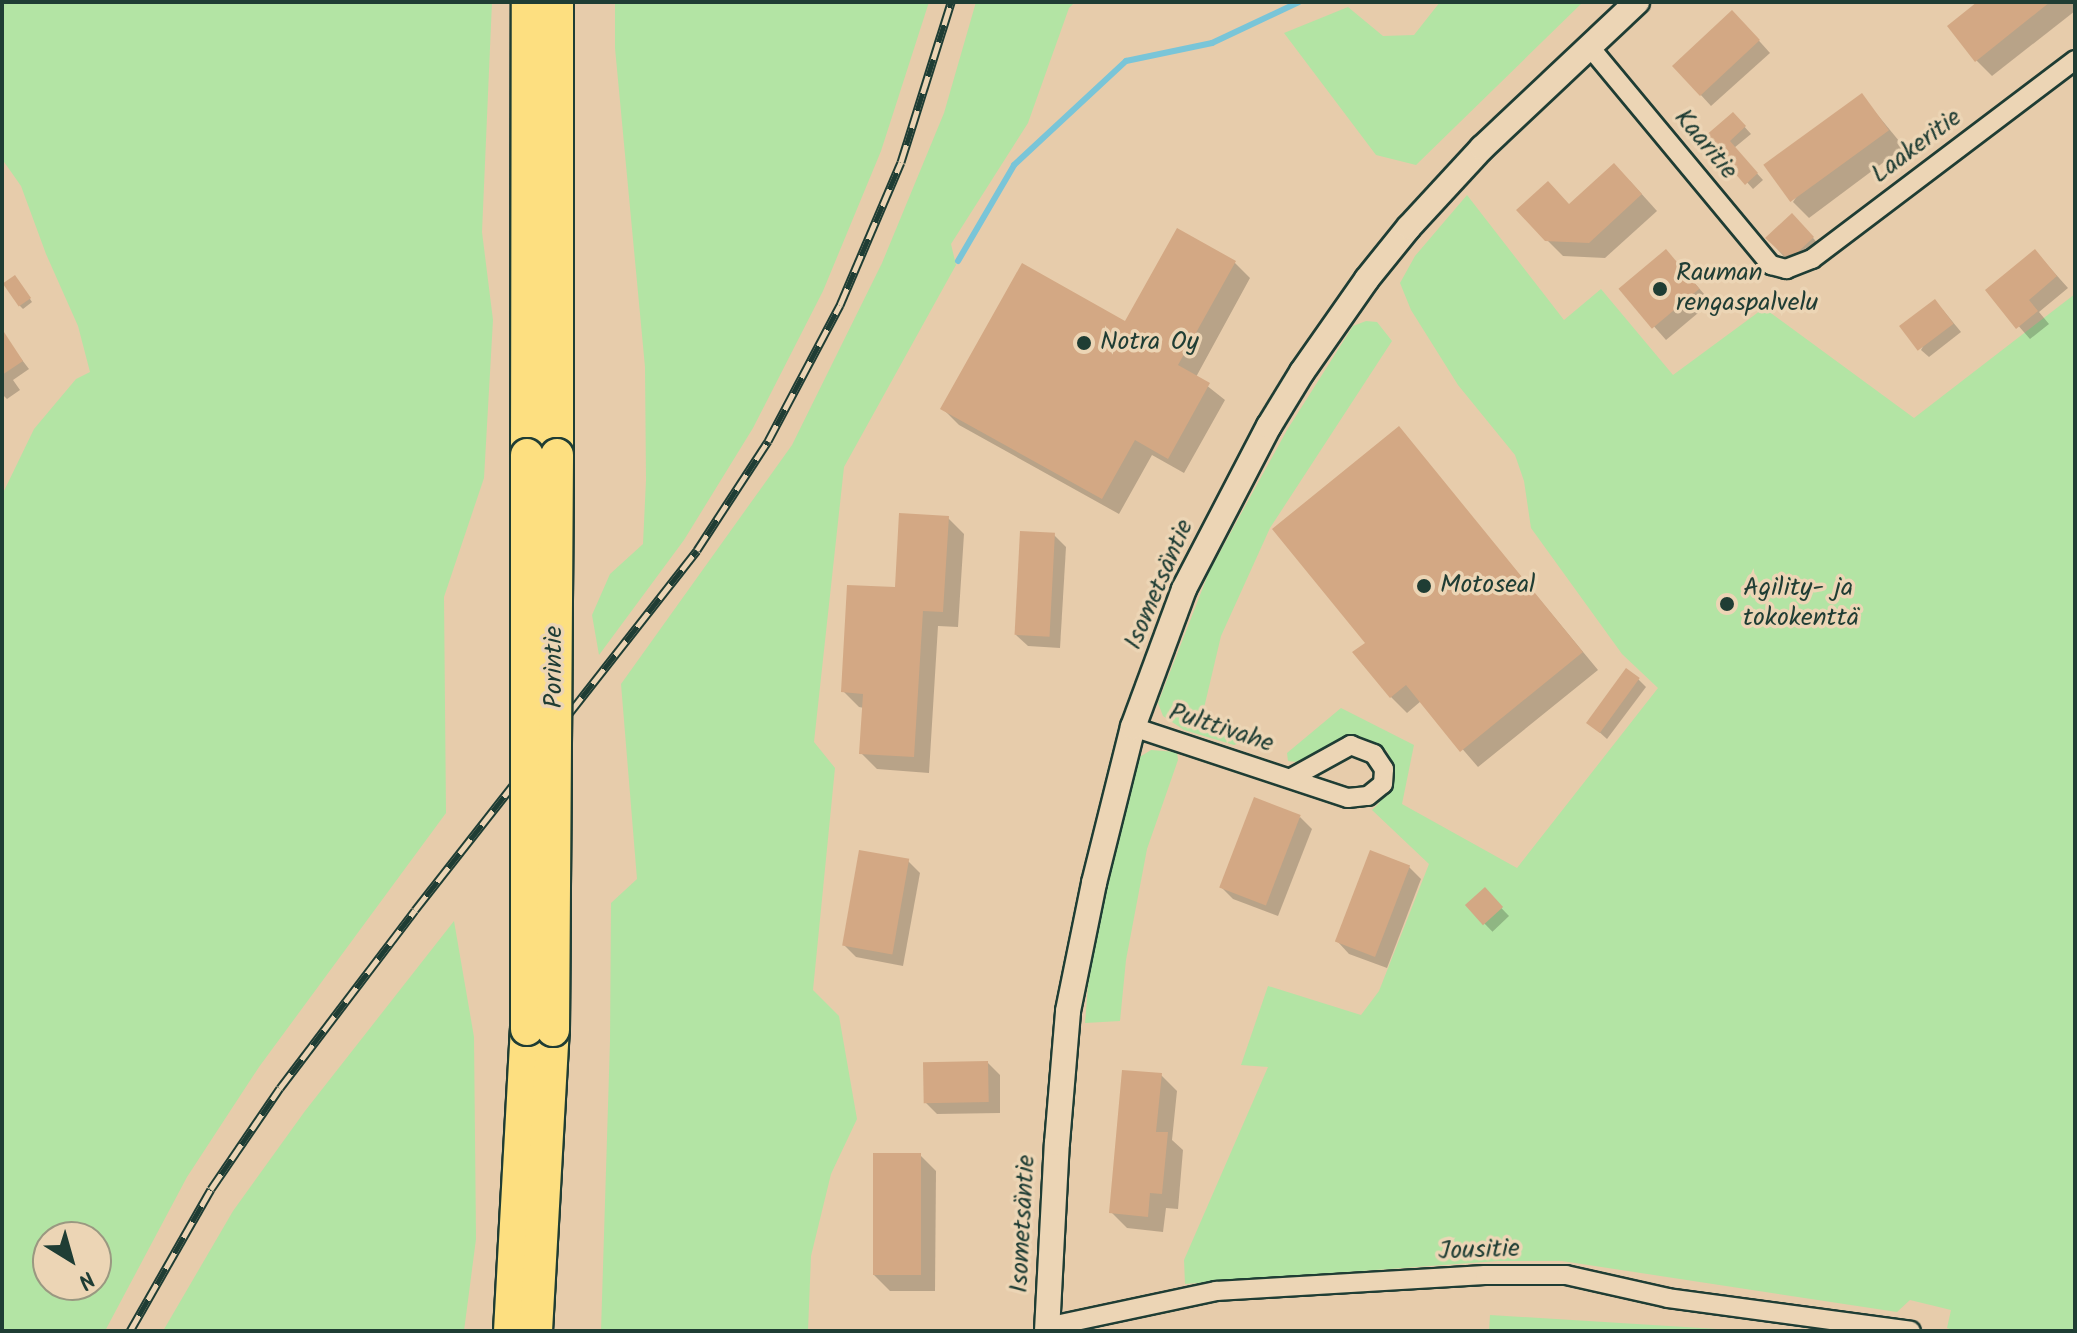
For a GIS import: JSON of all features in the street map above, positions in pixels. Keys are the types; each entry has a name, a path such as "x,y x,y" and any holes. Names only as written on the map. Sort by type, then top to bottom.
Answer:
{"highway":[{"name":"Porintie","path":"528,2 542,455"},
{"name":"Porintie","path":"536,1331 542,455 557,2"},
{"name":"Porintie","path":"510,1331 540,1030"}],"main road":[{"name":"Isometsäntie","path":"1047,1329 1068,1011 1094,883 1133,727 1184,589 1224,506 1302,372 1409,227 1482,148 1637,2"}],"street":[{"name":"Kaaritie","path":"1589,46 1771,265 1786,269"},
{"name":"Laakeritie","path":"1786,269 1812,259 2075,60"},
{"name":"Pulttivahe","path":"1133,727 1264,772 1293,777"},
{"name":"Jousitie","path":"1047,1329 1216,1291 1498,1275 1566,1275 1668,1298 1911,1331"}],"green space":[{"path":"2,2 492,2 482,232 493,320 484,478 444,597 446,813 259,1067 187,1177 105,1331 2,1331 2,495 34,429 76,379 90,372 78,326 46,254 21,186 2,159"},
{"path":"615,2 929,2 881,151 823,291 753,428 684,540 599,655 592,615 610,574 643,544 646,480 645,367 615,48"},
{"path":"976,2 1075,2 1069,8 1028,123 951,244 956,265 844,467 814,742 835,768 813,990 839,1016 857,1119 831,1174 811,1256 808,1331 601,1331 611,903 637,879 621,684 792,445 882,263 944,113"},
{"path":"1440,2 1583,2 1416,165 1376,155 1284,33 1348,7 1383,36 1414,35"},
{"path":"1467,195 1564,320 1601,289 1673,375 1764,308 1914,418 2075,294 2075,1331 1955,1331 1947,1328 1951,1310 1910,1300 1897,1312 1562,1261 1498,1261 1185,1284 1184,1260 1268,1067 1241,1065 1268,986 1361,1015 1379,991 1429,864 1372,810 1379,803 1389,780 1392,763 1387,751 1369,740 1352,738 1296,762 1288,761 1287,753 1341,708 1414,745 1402,804 1517,868 1658,688 1622,654 1531,528 1524,481 1515,455 1458,385 1411,310 1400,283 1415,256"},
{"path":"1366,321 1377,322 1392,341 1270,528 1221,636 1200,725 1245,741 1234,745 1184,730 1163,716 1158,703 1209,572 1287,430 1353,326"},
{"path":"1151,750 1177,752 1178,760 1147,849 1126,960 1120,1021 1085,1023 1090,961 1127,789 1138,758"},
{"path":"454,921 474,1037 476,1239 464,1331 163,1331 233,1211 305,1111"},
{"path":"1490,1315 1717,1329 1726,1331 1489,1331"}],"building":[{"path":"1977,2 2050,2 1975,62 1947,26"},
{"path":"1732,10 1760,40 1700,96 1672,66"},
{"path":"1862,93 1889,130 1790,202 1763,165"},
{"path":"1733,112 1746,126 1730,141 1758,173 1745,185 1704,137"},
{"path":"1614,163 1642,194 1589,243 1545,241 1516,210 1548,181 1569,204"},
{"path":"1792,213 1814,237 1798,252 1785,256 1765,238"},
{"name":"Notra Oy","path":"1177,228 1236,261 1178,365 1210,383 1168,459 1135,440 1102,499 940,409 1022,263 1125,321"},
{"name":"Rauman rengaspalvelu","path":"1666,249 1699,289 1652,329 1619,289"},
{"path":"2035,249 2057,276 2029,300 2038,311 2016,329 1985,290"},
{"path":"15,275 31,298 19,307 3,284"},
{"path":"1935,299 1954,324 1918,351 1899,326"},
{"path":"2,329 23,361 2,375"},
{"name":"Motoseal","path":"1399,426 1583,652 1460,752 1406,685 1390,698 1352,652 1365,643 1272,529"},
{"path":"899,513 949,516 943,612 923,611 914,757 859,754 863,694 841,692 847,585 895,587"},
{"path":"1020,531 1055,533 1050,637 1015,635"},
{"path":"1626,668 1640,678 1600,733 1586,723"},
{"path":"1254,797 1301,815 1266,905 1219,888"},
{"path":"859,850 909,859 892,954 842,946"},
{"path":"1370,850 1410,865 1375,957 1335,941"},
{"path":"1485,887 1503,907 1483,925 1465,905"},
{"path":"988,1061 989,1102 924,1103 923,1062"},
{"path":"1122,1070 1162,1073 1156,1132 1168,1132 1162,1194 1150,1193 1148,1217 1109,1213"},
{"path":"873,1153 921,1153 921,1275 873,1275"}],"waterway":[{"path":"958,261 1014,165 1126,61 1212,43 1299,2"}],"railway":[{"path":"130,1331 211,1189 280,1088 697,550 768,441 840,305 901,162 951,2"}],"place":[{"name":"Rauman rengaspalvelu","path":"1660,289"},
{"name":"Notra Oy","path":"1084,343"},
{"name":"Motoseal","path":"1424,586"},
{"name":"Agility- ja tokokenttä","path":"1727,604"}]}
